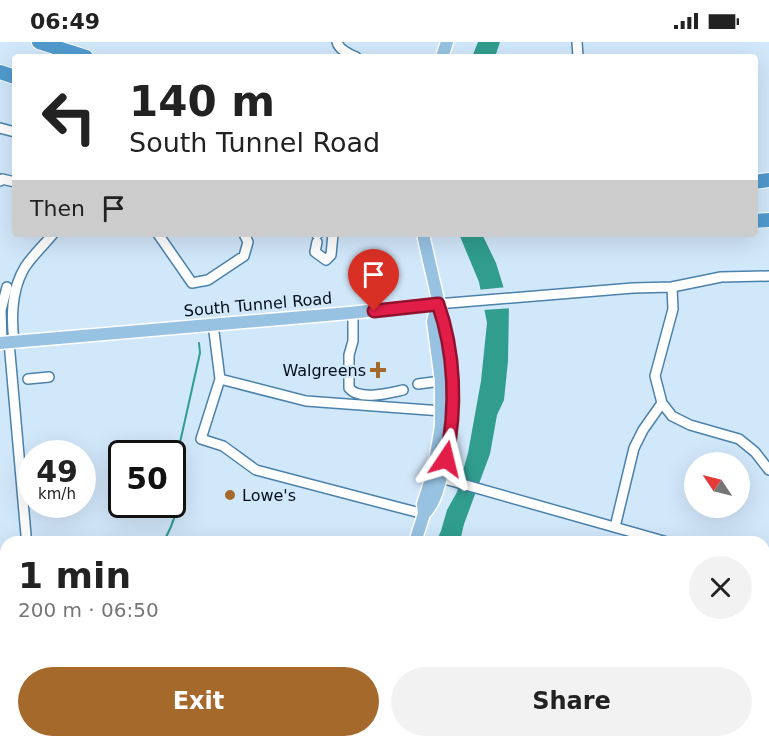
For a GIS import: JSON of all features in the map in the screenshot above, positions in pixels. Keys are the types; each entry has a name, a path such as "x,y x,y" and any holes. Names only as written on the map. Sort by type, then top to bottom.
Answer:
{"highway":[{"path":"39,42 77,54"}],"main road":[{"path":"424,237 438,304 444,321 453,395 446,479 431,507 424,514"},
{"path":"417,536 436,459 442,411 441,381 433,322 438,304"},
{"name":"South Tunnel Road","path":"6,343 438,304"}],"street":[{"path":"337,42 345,54"},
{"path":"6,343 18,288 25,268 51,237"},
{"path":"160,237 192,282 208,280 244,256 248,242 246,237"},
{"path":"317,237 315,252 326,260 331,255 333,237"},
{"name":"South Tunnel Road","path":"438,304 672,287 722,277 769,276"},
{"path":"18,288 3,286 1,309 26,535"},
{"path":"672,287 673,309 655,376 662,403 672,416 690,425 739,439 755,452 769,470"},
{"path":"353,313 353,341 349,355 351,391 357,394 403,390"},
{"path":"213,324 220,379 201,439 223,446 256,470 424,514"},
{"path":"28,379 49,377"},
{"path":"220,379 306,401 442,411"},
{"path":"418,384 441,381"},
{"path":"615,527 634,448 643,430 662,403"},
{"path":"446,479 646,536"}],"shaded area":[{"path":"478,42 500,42 496,54 473,54"},
{"path":"460,237 483,237 496,263 509,305 508,361 504,400 497,415 490,454 461,536 438,536 447,510 457,492 468,453 481,381 487,323 479,282"}],"pier":[{"path":"507,287 512,308 482,310 477,290"}],"waterway":[{"path":"166,536 174,519 180,493 179,447 200,353 199,343"}],"place":[{"name":"Walgreens","path":"378,370"},
{"name":"Lowe's","path":"230,495"}],"route":[{"path":"374,311 438,304 444,321 452,380 453,409 446,459"}]}
